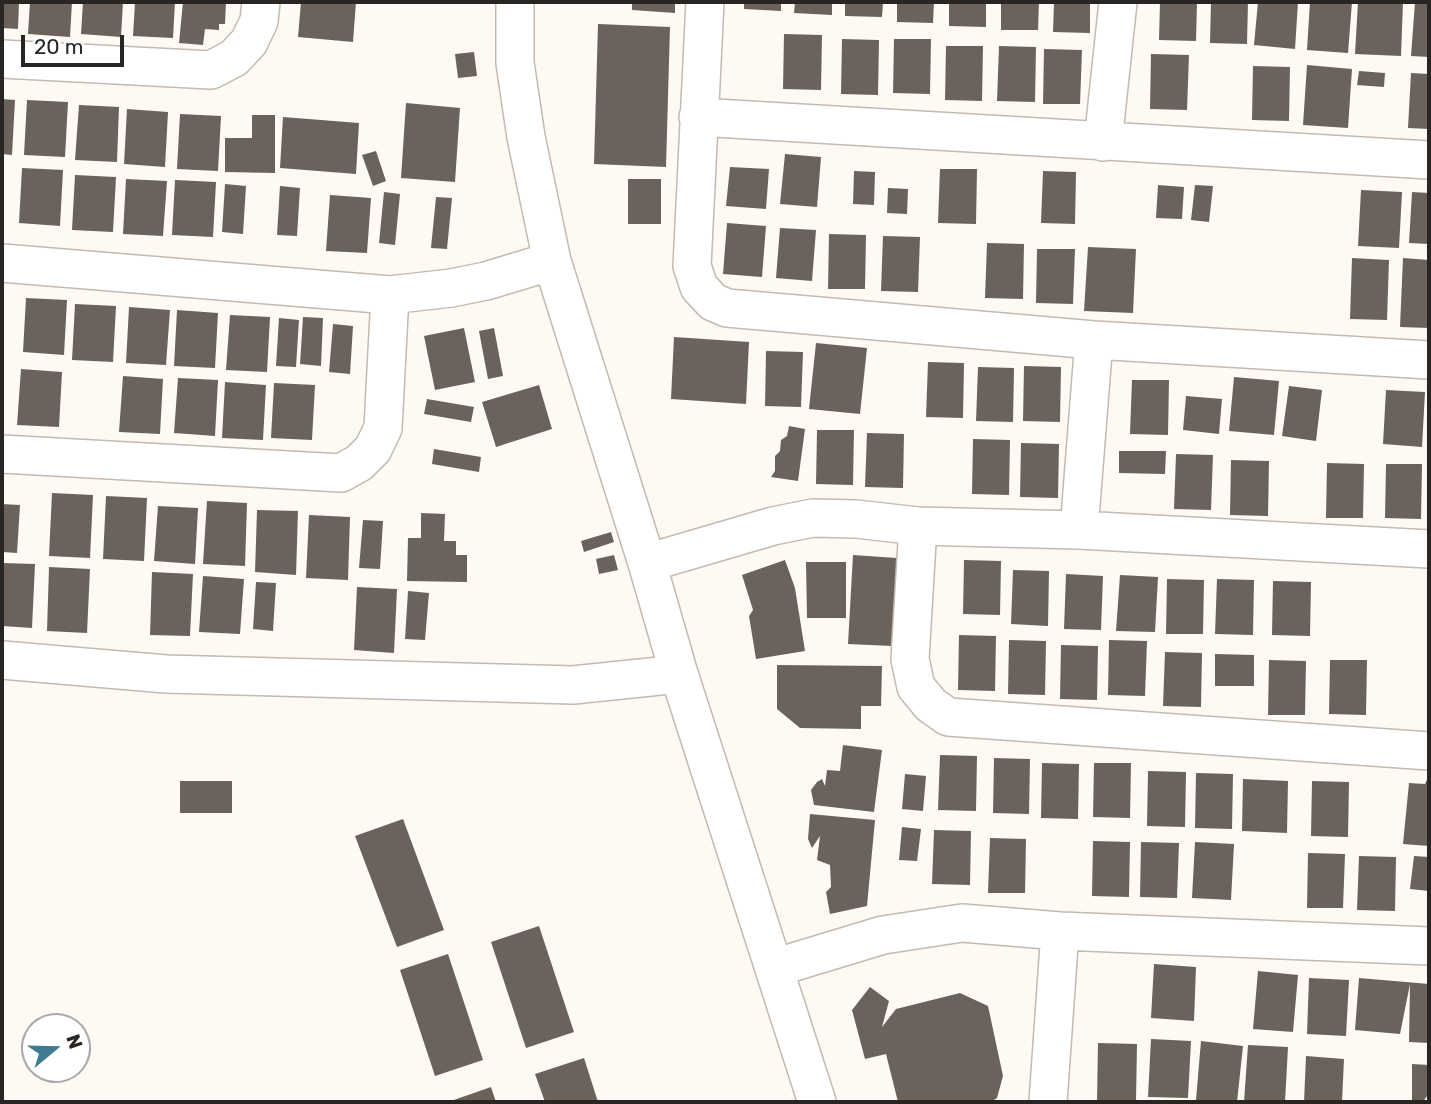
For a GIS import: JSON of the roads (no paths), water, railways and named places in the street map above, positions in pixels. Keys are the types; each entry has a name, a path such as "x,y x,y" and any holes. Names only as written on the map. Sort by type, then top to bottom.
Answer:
{"street":[{"path":"2,59 211,70 234,58 249,42 259,21 261,2"},
{"path":"516,2 515,63 526,137 552,261 679,674 817,1102"},
{"path":"705,2 692,266 699,287 713,302 727,308 1094,340 1429,359"},
{"path":"1102,142 1118,2"},
{"path":"698,117 1429,160"},
{"path":"2,264 390,295 486,281 552,261"},
{"path":"2,454 341,473 359,463 373,449 383,428 390,295"},
{"path":"1079,530 1094,340"},
{"path":"647,563 773,526 813,518 856,519 918,526 1079,530 1429,549"},
{"path":"918,526 910,659 916,687 931,705 948,717 1429,751"},
{"path":"2,660 166,674 573,685 679,674"},
{"path":"774,968 883,935 962,923 1060,931 1429,946"},
{"path":"1048,1102 1060,931"}]}
